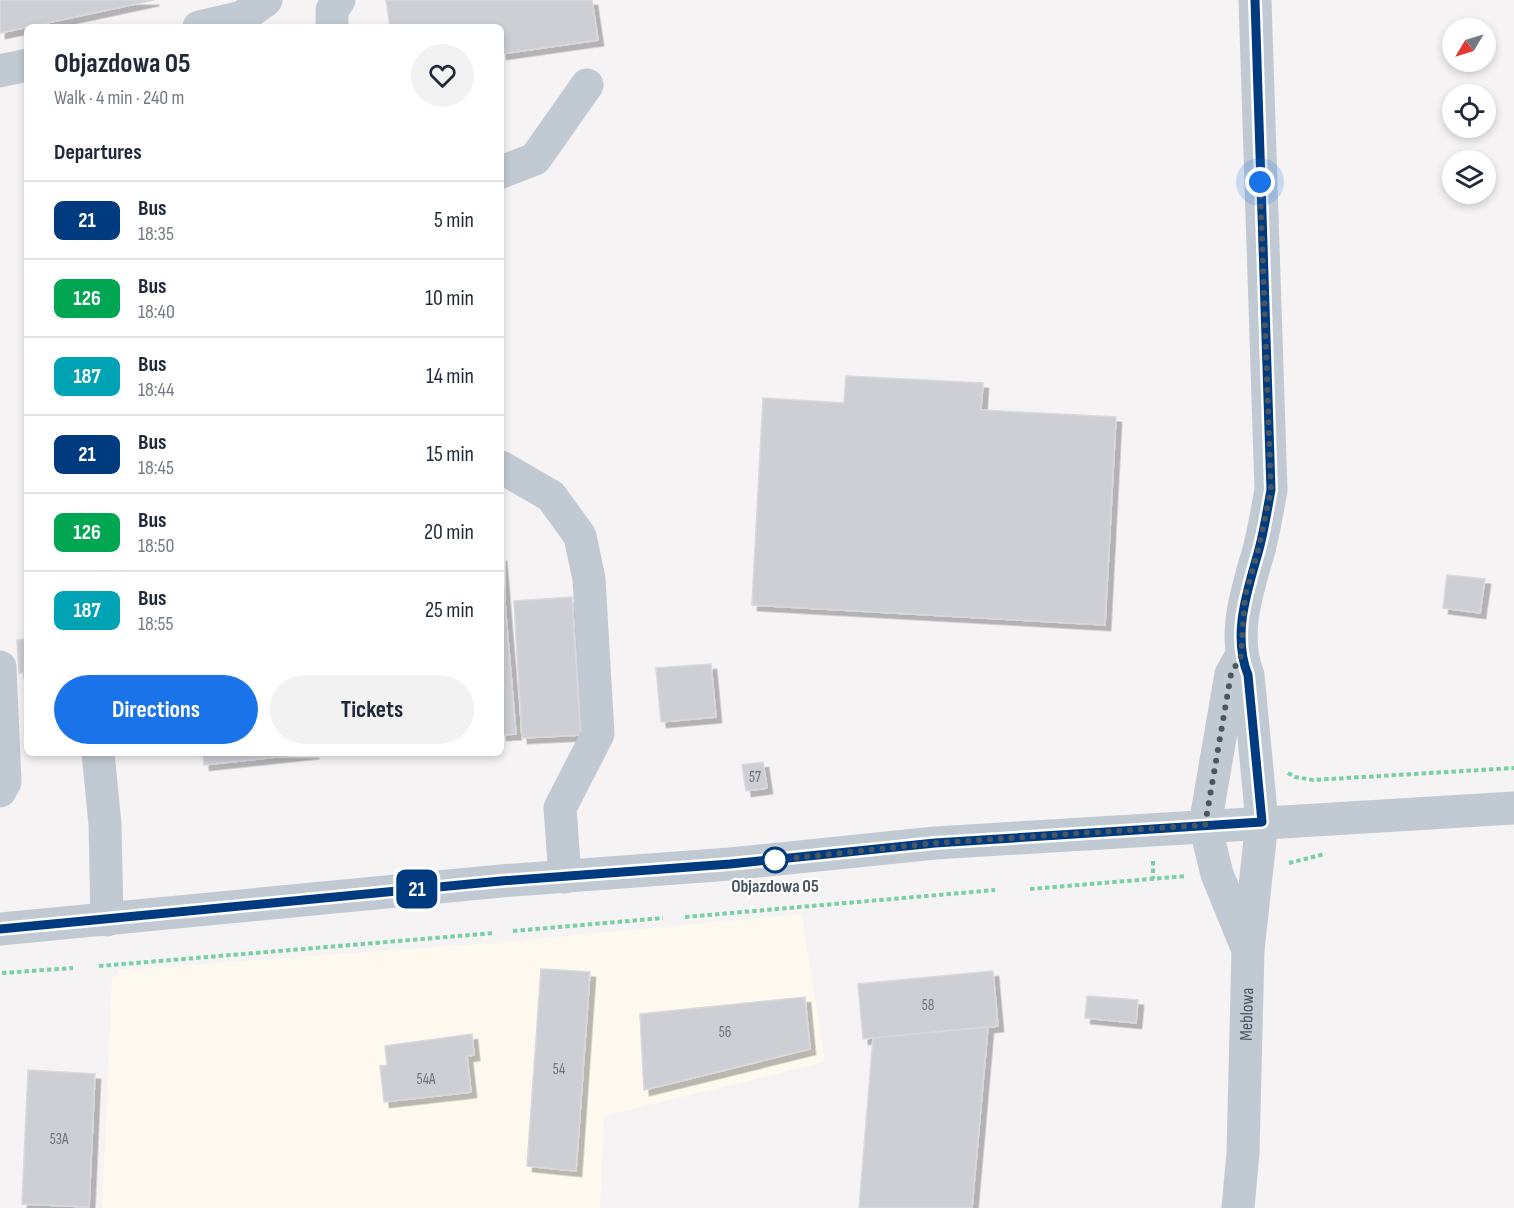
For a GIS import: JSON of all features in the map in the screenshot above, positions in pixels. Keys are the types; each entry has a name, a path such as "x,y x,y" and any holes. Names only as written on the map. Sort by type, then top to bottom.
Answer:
{"street":[{"path":"212,24 242,17 266,0"},
{"path":"1248,950 1217,874 1205,825 1231,674 1241,656 1245,596 1258,551 1271,490 1255,0"},
{"path":"0,71 24,66"},
{"path":"504,171 535,159 587,85"},
{"path":"504,469 551,496 580,536 590,579 598,734 560,808 565,876"},
{"name":"Meblowa","path":"1238,1208 1243,1153 1248,950 1262,822 1248,675 1241,656"},
{"path":"0,668 5,782 0,791"},
{"path":"98,756 105,824 107,920"},
{"path":"0,929 565,876 730,864 935,843 1514,808"}],"path":[{"path":"1284,771 1295,777 1313,780 1514,768"},
{"path":"1280,866 1333,853"},
{"path":"1153,858 1153,879"},
{"path":"1030,889 1188,876"},
{"path":"685,917 995,890"},
{"path":"513,932 663,918"},
{"path":"99,966 495,933"},
{"path":"2,973 73,968"}],"shaded area":[{"path":"802,914 825,1062 604,1116 600,1208 102,1208 112,979 120,970 503,942"}],"building":[{"path":"0,0 154,0 42,24 24,24 24,28 0,33"},
{"path":"386,0 592,0 598,40 504,54 504,24 390,24"},
{"path":"846,376 983,383 981,410 1116,417 1105,625 752,605 763,398 844,403"},
{"path":"1447,575 1485,579 1480,613 1443,608"},
{"path":"504,591 516,734 504,735"},
{"path":"572,597 581,735 522,738 514,601"},
{"path":"24,639 24,673 19,673 17,640"},
{"path":"711,664 716,717 661,722 656,668"},
{"path":"203,756 286,756 204,765"},
{"path":"763,762 767,788 746,791 742,765"},
{"path":"541,969 590,972 576,1171 527,1166"},
{"path":"993,971 998,1026 863,1039 858,984"},
{"path":"1087,996 1138,1000 1136,1023 1085,1018"},
{"path":"805,997 810,1049 644,1090 640,1014"},
{"path":"988,1027 972,1208 859,1208 873,1038"},
{"path":"472,1034 474,1055 467,1056 471,1092 384,1102 380,1066 387,1065 385,1046"},
{"path":"28,1070 95,1074 89,1207 22,1204"}],"bus line":[{"name":"21","path":"0,929 501,881 730,864 935,843 1262,822 1248,675 1241,656 1245,596 1258,551 1271,490 1267,411 1266,272 1258,138 1255,0"}],"place":[{"name":"Objazdowa 05","path":"775,860"}],"route":[{"path":"775,860 935,843 1205,825 1226,714 1231,674 1241,656 1245,596 1258,551 1271,490 1267,411 1266,272 1260,182"}]}
